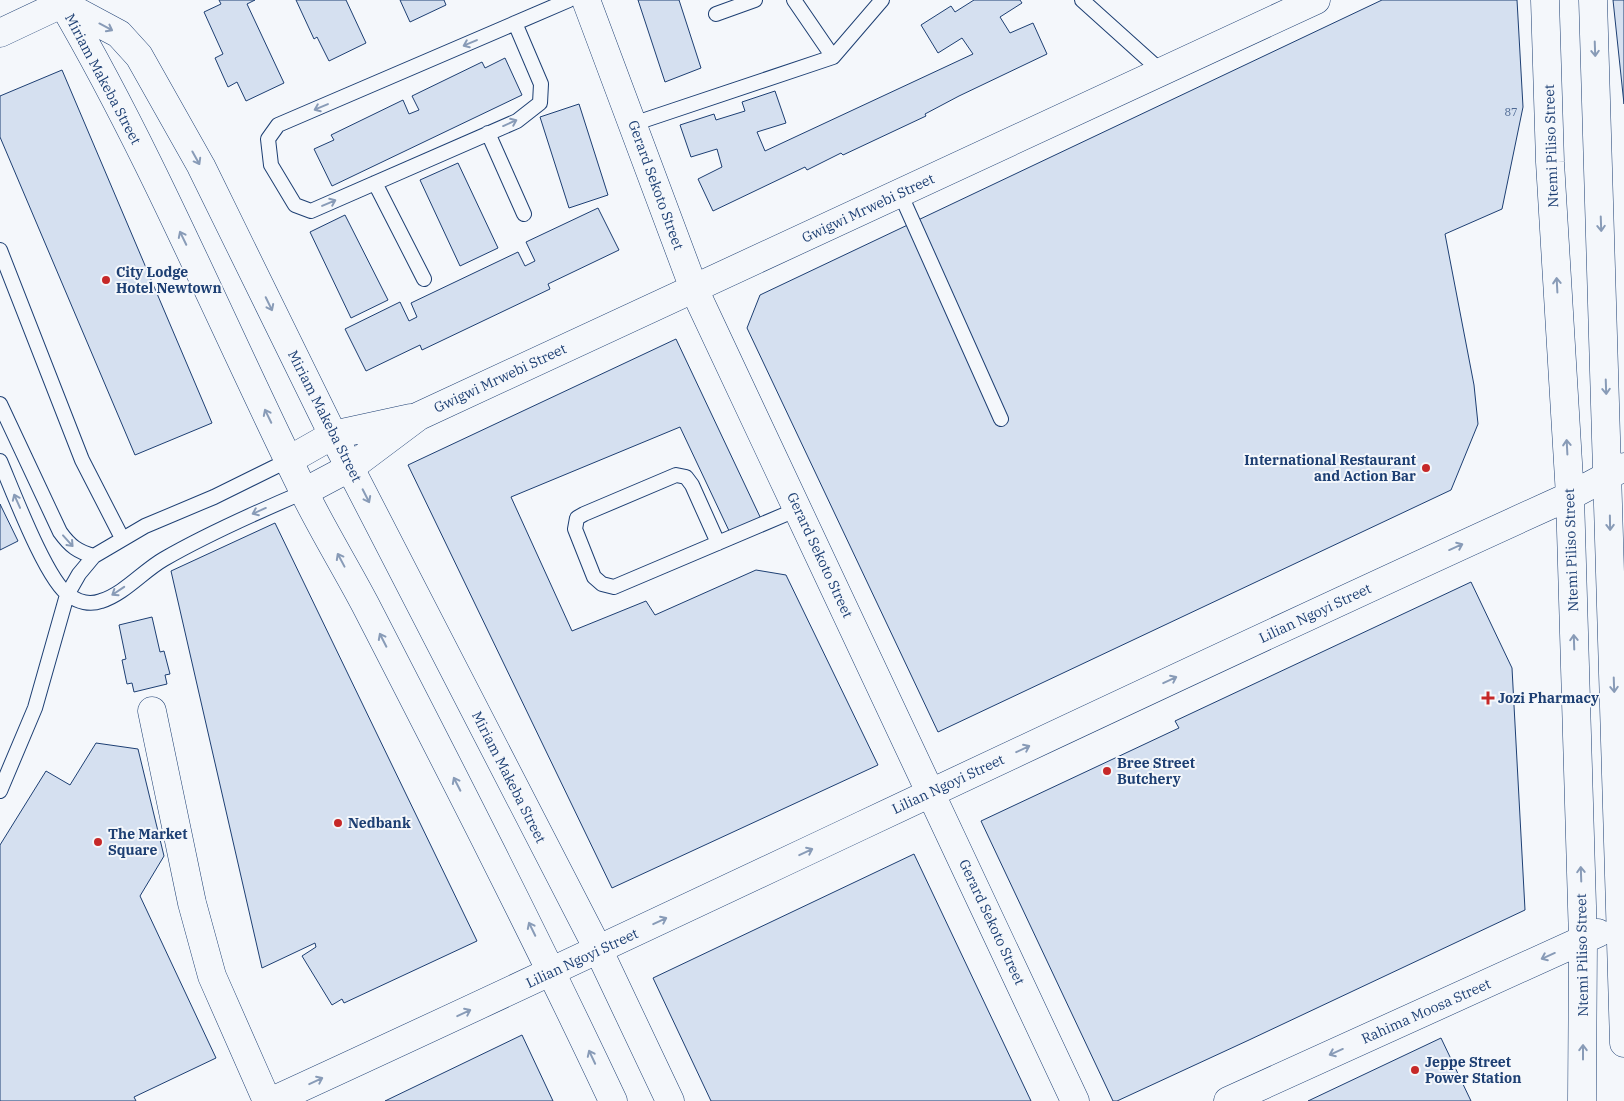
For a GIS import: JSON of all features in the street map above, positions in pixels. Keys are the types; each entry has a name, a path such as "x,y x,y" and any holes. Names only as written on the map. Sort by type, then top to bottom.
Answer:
{"street":[{"name":"Gerard Sekoto Street","path":"586,0 694,288 1075,1101"},
{"name":"Gwigwi Mrwebi Street","path":"304,492 351,467 419,416 1316,0"},
{"name":"Ntemi Piliso Street","path":"1545,0 1550,162 1570,496 1583,940 1582,1101"},
{"path":"1593,0 1616,471 1624,1043"},
{"path":"0,33 64,1"},
{"name":"Miriam Makeba Street","path":"64,1 119,34 139,56 201,166 333,435 598,950 670,1101"},
{"name":"Miriam Makeba Street","path":"64,1 131,129 304,492 364,603 552,972 613,1101"},
{"name":"Gwigwi Mrwebi Street","path":"289,460 333,435 419,416"},
{"name":"Lilian Ngoyi Street","path":"272,1101 552,972 931,792 1570,496 1616,471"},
{"path":"152,710 192,903 212,976 267,1101"},
{"name":"Rahima Moosa Street","path":"1228,1101 1622,922"}],"lane":[{"path":"515,24 541,84 540,103 517,121 311,211 295,205 271,165 268,139 278,125 569,0"},
{"path":"716,14 755,0"},
{"path":"794,0 833,58"},
{"path":"634,124 833,58 882,0"},
{"path":"1082,0 1162,72"},
{"path":"488,133 524,214"},
{"path":"375,183 424,279"},
{"path":"900,193 1001,419"},
{"path":"0,250 82,460 122,538"},
{"path":"0,404 60,532 69,545 81,553 94,556"},
{"name":"Gwigwi Mrwebi Street","path":"0,791 34,708 67,595 79,574 94,556 122,538 152,523 214,497 289,460"},
{"path":"0,461 48,567 67,595"},
{"path":"718,543 692,485 686,477 676,475 584,514 577,518 575,530 594,577 602,584 614,586 718,543 798,509"},
{"name":"Gwigwi Mrwebi Street","path":"67,595 90,603 102,601 162,560 191,544 259,511 304,492"}],"building":[{"path":"219,0 255,0 247,4 284,83 246,101 237,82 228,87 215,58 223,54 204,12 221,4"},
{"path":"296,0 346,0 366,43 329,61 317,37 314,39"},
{"path":"400,0 444,0 446,5 410,22"},
{"path":"638,0 679,0 701,68 665,82"},
{"path":"974,0 1020,0 1022,3 1000,17 1010,33 1033,23 1047,54 959,96 925,114 926,116 843,155 841,153 807,170 805,167 713,211 698,179 722,167 717,149 691,157 680,125 714,114 716,120 745,111 742,102 775,91 786,123 757,132 765,151 973,54 962,38 938,53 921,25 951,6 955,12"},
{"path":"1382,0 1517,0 1523,107 1502,209 1445,234 1474,385 1478,424 1451,490 938,732 747,328 760,295"},
{"path":"1613,0 1624,0 1624,104"},
{"path":"505,58 522,95 332,186 314,149 334,140 331,135 403,100 409,114 419,110 412,96 482,62 485,68"},
{"name":"City Lodge Hotel Newtown","path":"62,70 212,423 135,455 0,137 0,96"},
{"path":"579,104 608,195 569,208 540,117"},
{"path":"458,163 498,248 460,266 420,180"},
{"path":"598,208 619,250 548,284 550,289 422,350 420,345 366,371 345,329 400,302 409,321 417,317 411,303 518,252 525,266 535,261 526,242"},
{"path":"345,215 388,300 351,318 310,232"},
{"path":"676,339 762,521 731,535 680,427 511,497 572,631 646,601 655,615 756,570 786,575 878,765 612,888 408,465"},
{"path":"0,504 18,541 0,550"},
{"path":"275,523 477,941 344,1003 342,999 332,1005 302,956 316,947 315,943 262,968 171,571"},
{"path":"1471,582 1512,668 1525,910 1249,1040 1117,1101 1113,1101 981,821 1179,728 1175,721"},
{"path":"152,617 160,652 164,651 170,674 165,675 167,684 134,692 132,683 127,684 122,660 126,659 119,625"},
{"path":"96,743 138,749 164,856 140,896 216,1058 134,1097 136,1101 0,1101 0,845 46,771 70,785"},
{"path":"914,854 1031,1101 711,1101 653,978"},
{"path":"522,1035 553,1101 385,1101"},
{"name":"Jeppe Street Power Station","path":"1441,1038 1471,1101 1308,1101"}],"place":[{"name":"City Lodge Hotel Newtown","path":"106,280"},
{"name":"International Restaurant and Action Bar","path":"1426,468"},
{"name":"Jozi Pharmacy","path":"1488,698"},
{"name":"Bree Street Butchery","path":"1107,771"},
{"name":"Nedbank","path":"338,823"},
{"name":"The Market Square","path":"98,842"},
{"name":"Jeppe Street Power Station","path":"1415,1070"}]}
